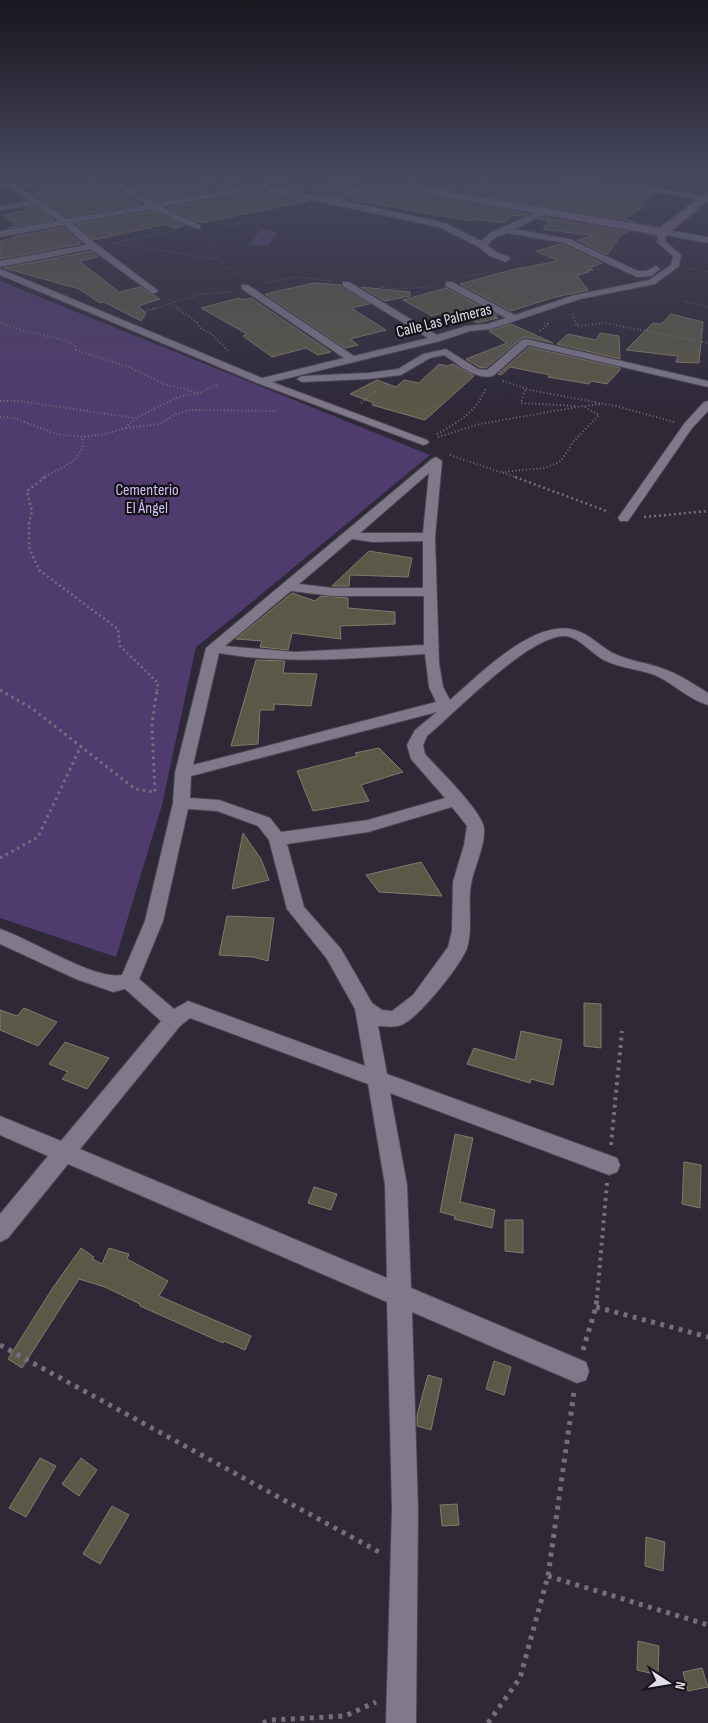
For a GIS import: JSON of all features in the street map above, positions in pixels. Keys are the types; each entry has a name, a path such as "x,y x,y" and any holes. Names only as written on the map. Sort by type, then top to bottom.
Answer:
{"street":[{"path":"0,264 50,254"},
{"path":"104,254 153,291"},
{"path":"494,254 506,259"},
{"path":"595,254 637,274 648,274 668,261 668,254"},
{"name":"Calle Las Palmeras","path":"261,380 436,339 469,328 488,328 578,297 652,282 675,266 676,254"},
{"path":"0,272 261,380 423,442"},
{"path":"346,284 436,339"},
{"path":"449,284 513,318"},
{"path":"245,287 352,359"},
{"path":"261,380 368,376 401,372 427,356 446,352 475,372 489,374 526,342 708,384"},
{"path":"624,518 688,426 708,404"},
{"path":"129,981 154,921 181,804 183,773 213,648 436,461 429,537 432,662 436,687 447,708"},
{"path":"348,535 373,538 429,537"},
{"path":"288,587 333,592 431,592"},
{"path":"365,1009 378,1018 396,1019 420,1000 457,949 461,931 462,882 473,845 475,826 468,814 417,755 415,745 421,734 447,708 496,667 552,632 566,632 585,638 612,659 662,674 708,700"},
{"path":"213,648 241,653 302,655 432,649"},
{"path":"183,773 447,708"},
{"path":"277,839 368,826 456,800"},
{"path":"181,804 220,806 264,822 277,839 296,909 334,954 365,1009 396,1186 405,1509 401,1723"},
{"path":"0,936 83,974 113,984 129,981"},
{"path":"129,981 174,1020"},
{"path":"0,1231 174,1020 188,1009 608,1165"},
{"path":"0,1125 577,1371"}],"path":[{"path":"185,254 221,260"},
{"path":"215,254 224,266 251,278 245,287"},
{"path":"117,322 132,314 202,294 227,294 245,287 297,277 346,284 398,288 449,284 497,269 506,259 578,297"},
{"path":"153,291 166,294 172,304 197,322 199,327 214,336 230,353"},
{"path":"684,301 708,307"},
{"path":"0,322 20,331 57,337 76,345 76,350 84,354 130,367 154,380 176,388 199,393"},
{"path":"577,326 605,323 708,343"},
{"path":"350,414 373,393 396,379 401,372"},
{"path":"423,442 470,414 482,400 489,374 525,390 548,396 608,404 688,426"},
{"path":"125,428 136,418 178,397 199,393 217,385"},
{"path":"502,472 545,468 561,461 573,442 599,415 583,406 521,403 525,390"},
{"path":"0,400 19,401 136,418"},
{"path":"423,442 480,424 583,406 608,404"},
{"path":"0,417 14,418 56,434 82,437 105,434 125,428 160,424 176,414 189,410 277,411"},
{"path":"0,690 33,709 135,789 156,792 152,724 158,683 120,646 118,629 39,570 29,547 29,522 32,511 27,492 39,480 78,458 84,444 82,437"},
{"path":"446,454 502,472 624,518 708,511"},
{"path":"0,858 38,837 81,746"},
{"path":"596,1307 708,1337"},
{"path":"0,1345 404,1566"},
{"path":"548,1576 708,1625"},
{"path":"263,1723 270,1720 345,1716 401,1690"}],"green space":[{"name":"Cementerio El Ángel","path":"0,281 430,455 196,647 162,805 116,957 0,918"}],"building":[{"path":"0,254 24,254 0,259"},
{"path":"74,254 95,254 98,257 79,261 119,292 140,287 160,299 138,306 146,313 141,321 104,302 100,303 79,289 4,268"},
{"path":"543,254 583,254 602,263 589,268 593,270 587,271 589,272 577,275 588,290 552,298 511,311 460,284 511,270 558,261"},
{"path":"314,283 341,285 370,304 351,308 386,330 350,339 358,345 345,348 265,294"},
{"path":"361,287 410,292 410,296 385,301"},
{"path":"446,288 497,315 494,317 498,318 477,323 469,318 461,320 446,312 432,316 403,300"},
{"path":"239,298 242,300 251,298 331,352 318,355 306,348 272,357 243,336 247,334 201,308"},
{"path":"671,314 703,322 699,363 676,362 678,356 626,350 653,323 661,324"},
{"path":"511,324 553,343 526,337 522,338 486,368 479,367 466,359 507,343 489,331"},
{"path":"600,333 619,336 620,359 557,344 568,334 596,340"},
{"path":"529,347 620,368 620,370 607,384 591,381 589,384 548,377 550,375 510,367 501,375 498,374"},
{"path":"439,364 447,366 453,364 474,376 425,420 372,405 374,403 350,394 377,380 396,387 404,380 419,383"},
{"path":"369,551 412,558 408,577 350,575 349,586 332,586"},
{"path":"292,593 315,601 321,596 348,598 348,608 395,612 395,624 340,626 341,639 292,633 288,650 260,647 262,641 236,639"},
{"path":"256,660 285,661 283,673 317,674 311,706 274,704 274,710 260,710 258,744 231,746"},
{"path":"379,748 403,772 361,785 369,801 313,811 297,771 357,756 355,753"},
{"path":"243,833 261,859 269,880 232,889"},
{"path":"421,862 442,896 379,892 366,875"},
{"path":"227,916 274,918 268,961 253,957 219,955"},
{"path":"584,1003 601,1004 601,1048 584,1046"},
{"path":"24,1008 57,1022 38,1046 0,1030 0,1010 17,1016"},
{"path":"521,1031 562,1040 553,1085 531,1079 530,1083 467,1064 474,1048 515,1060"},
{"path":"65,1042 109,1058 87,1089 62,1079 68,1072 49,1064"},
{"path":"455,1134 473,1138 460,1202 495,1210 492,1228 454,1219 455,1216 440,1212"},
{"path":"684,1162 701,1165 700,1208 682,1204"},
{"path":"314,1187 337,1194 331,1210 308,1203"},
{"path":"505,1220 523,1220 523,1253 505,1251"},
{"path":"81,1248 94,1257 92,1259 102,1264 109,1248 129,1254 127,1259 168,1281 159,1296 251,1336 245,1350 224,1341 223,1343 140,1306 140,1304 105,1287 79,1279 22,1368 8,1359 52,1289"},
{"path":"494,1361 511,1367 504,1395 486,1389"},
{"path":"428,1375 442,1379 431,1430 417,1426 417,1415"},
{"path":"40,1458 56,1466 26,1517 9,1508"},
{"path":"81,1458 97,1470 79,1496 62,1484"},
{"path":"457,1504 459,1525 442,1526 440,1505"},
{"path":"112,1506 129,1515 100,1564 83,1554"},
{"path":"646,1537 665,1542 663,1571 645,1566"},
{"path":"638,1641 659,1646 658,1675 637,1670"},
{"path":"702,1668 708,1687 688,1691 683,1672"}]}
